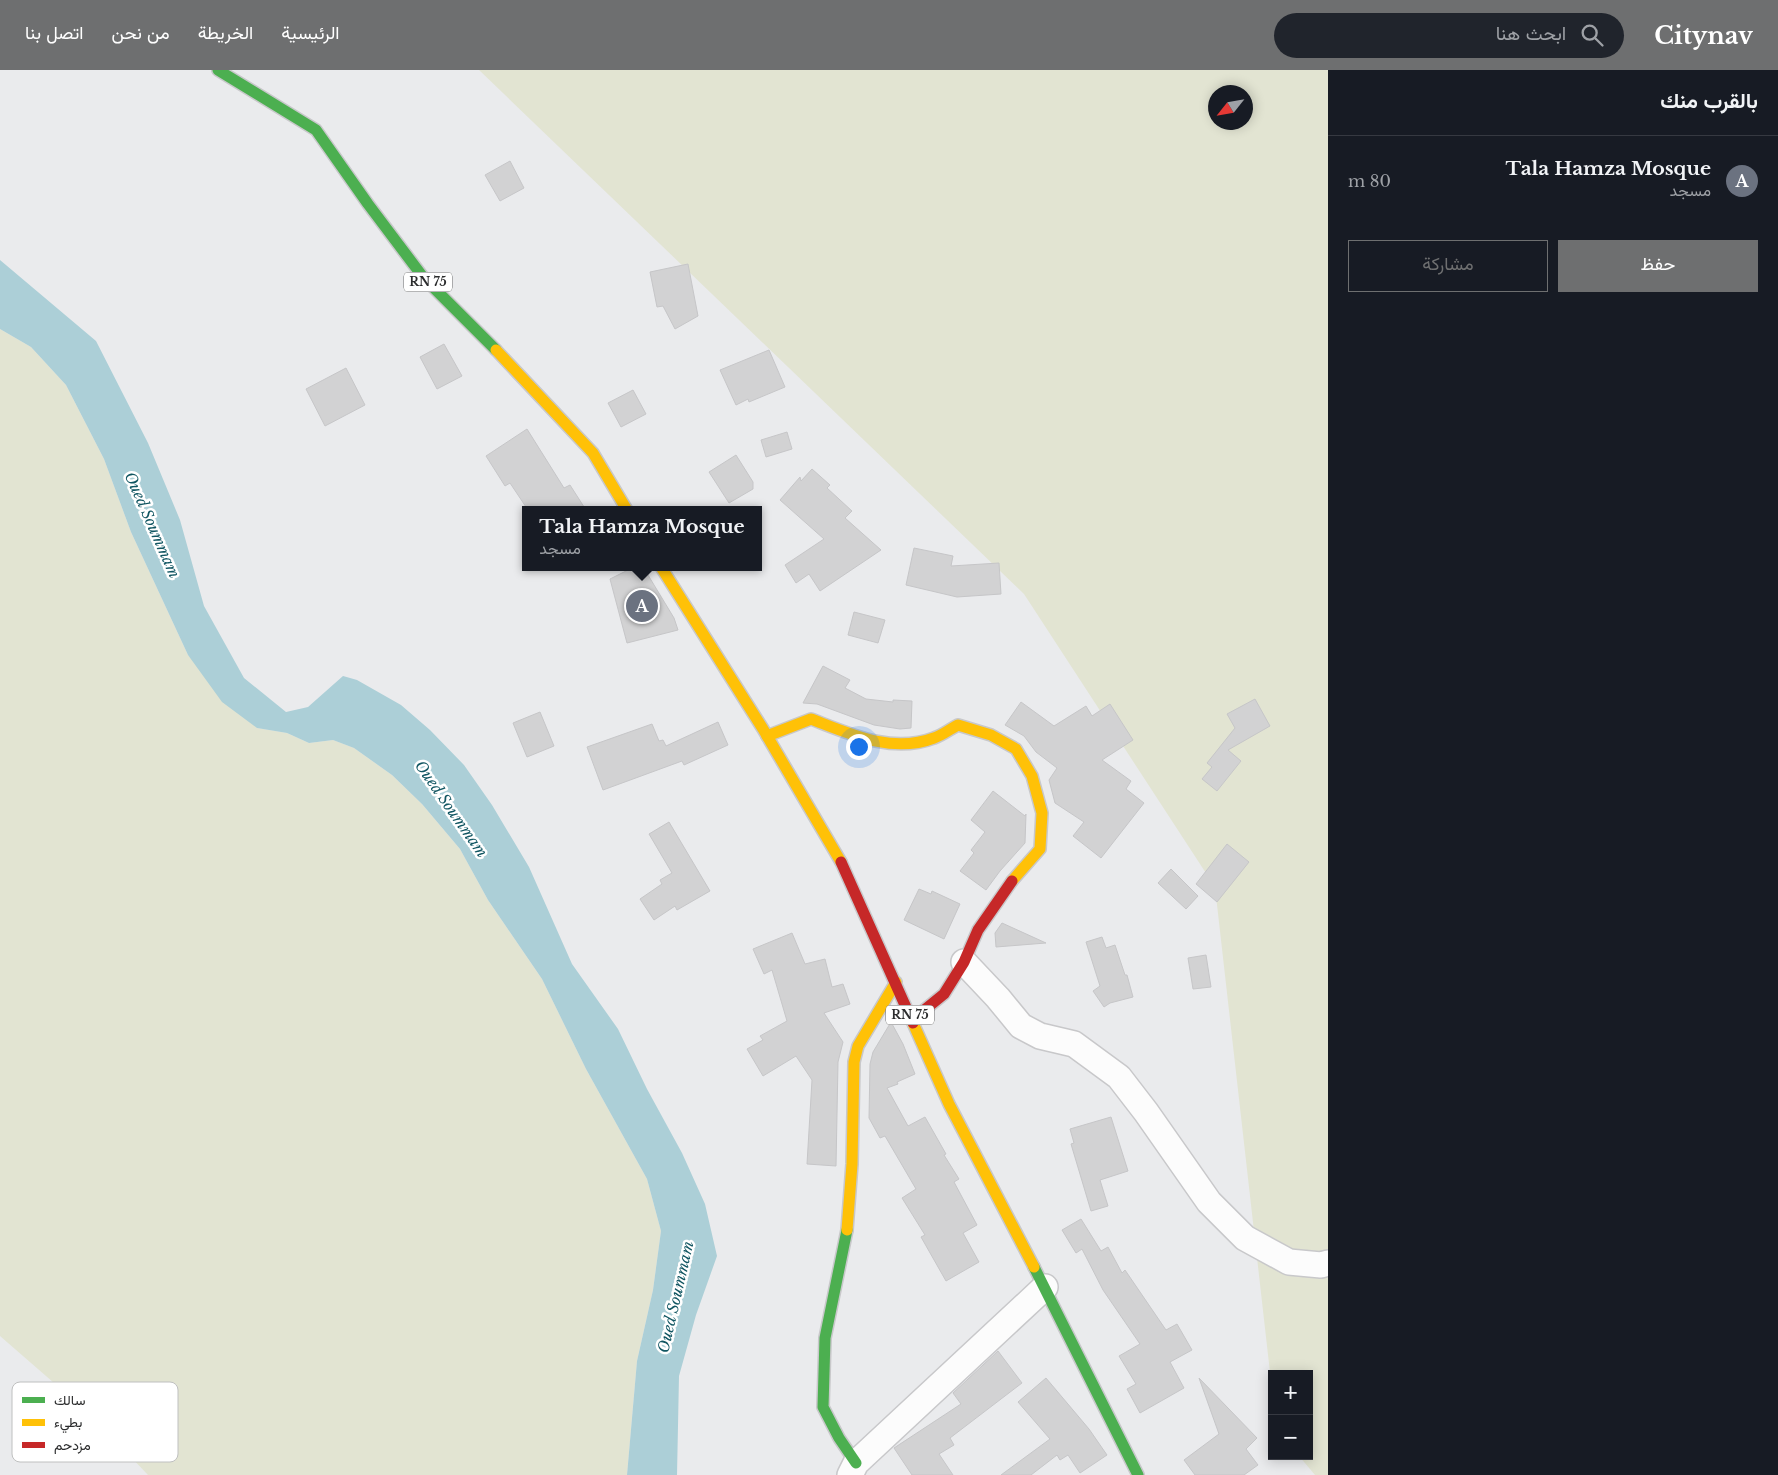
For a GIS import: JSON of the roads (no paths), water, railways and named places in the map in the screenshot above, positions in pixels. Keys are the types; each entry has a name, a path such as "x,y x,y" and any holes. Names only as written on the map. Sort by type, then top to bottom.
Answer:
{"main road":[{"name":"RN 75","path":"218,70 316,130 368,204 423,277 493,346 593,453 625,506"},
{"name":"RN 75","path":"664,571 767,736 845,869 949,1104 1045,1287 1138,1475"},
{"path":"767,736 812,718 863,740 900,746 931,739 958,725 991,735 1016,749 1032,776 1042,813 1040,849 1012,881 978,930 964,962 944,994 912,1020"},
{"path":"853,1469 824,1407 825,1338 847,1231 852,1164 854,1062 858,1046 896,982"}],"street":[{"path":"964,962 1021,1026 1040,1036 1074,1044 1119,1077 1209,1202 1245,1238 1289,1262 1321,1265 1328,1263"},
{"path":"853,1469 1045,1287"}],"water":[{"name":"Oued Soummam","path":"0,260 96,341 148,443 180,520 204,606 244,678 286,712 308,707 343,676 357,680 401,705 430,730 464,765 492,805 529,867 572,964 618,1029 647,1089 682,1153 705,1204 717,1256 696,1315 679,1376 677,1475 627,1475 637,1361 653,1290 661,1231 647,1179 586,1069 542,979 488,900 460,849 422,804 392,775 354,748 333,740 309,743 287,733 257,728 222,702 188,655 131,532 104,459 66,385 31,347 0,329"}],"place":[{"name":"Tala Hamza Mosque","path":"642,606"}]}
